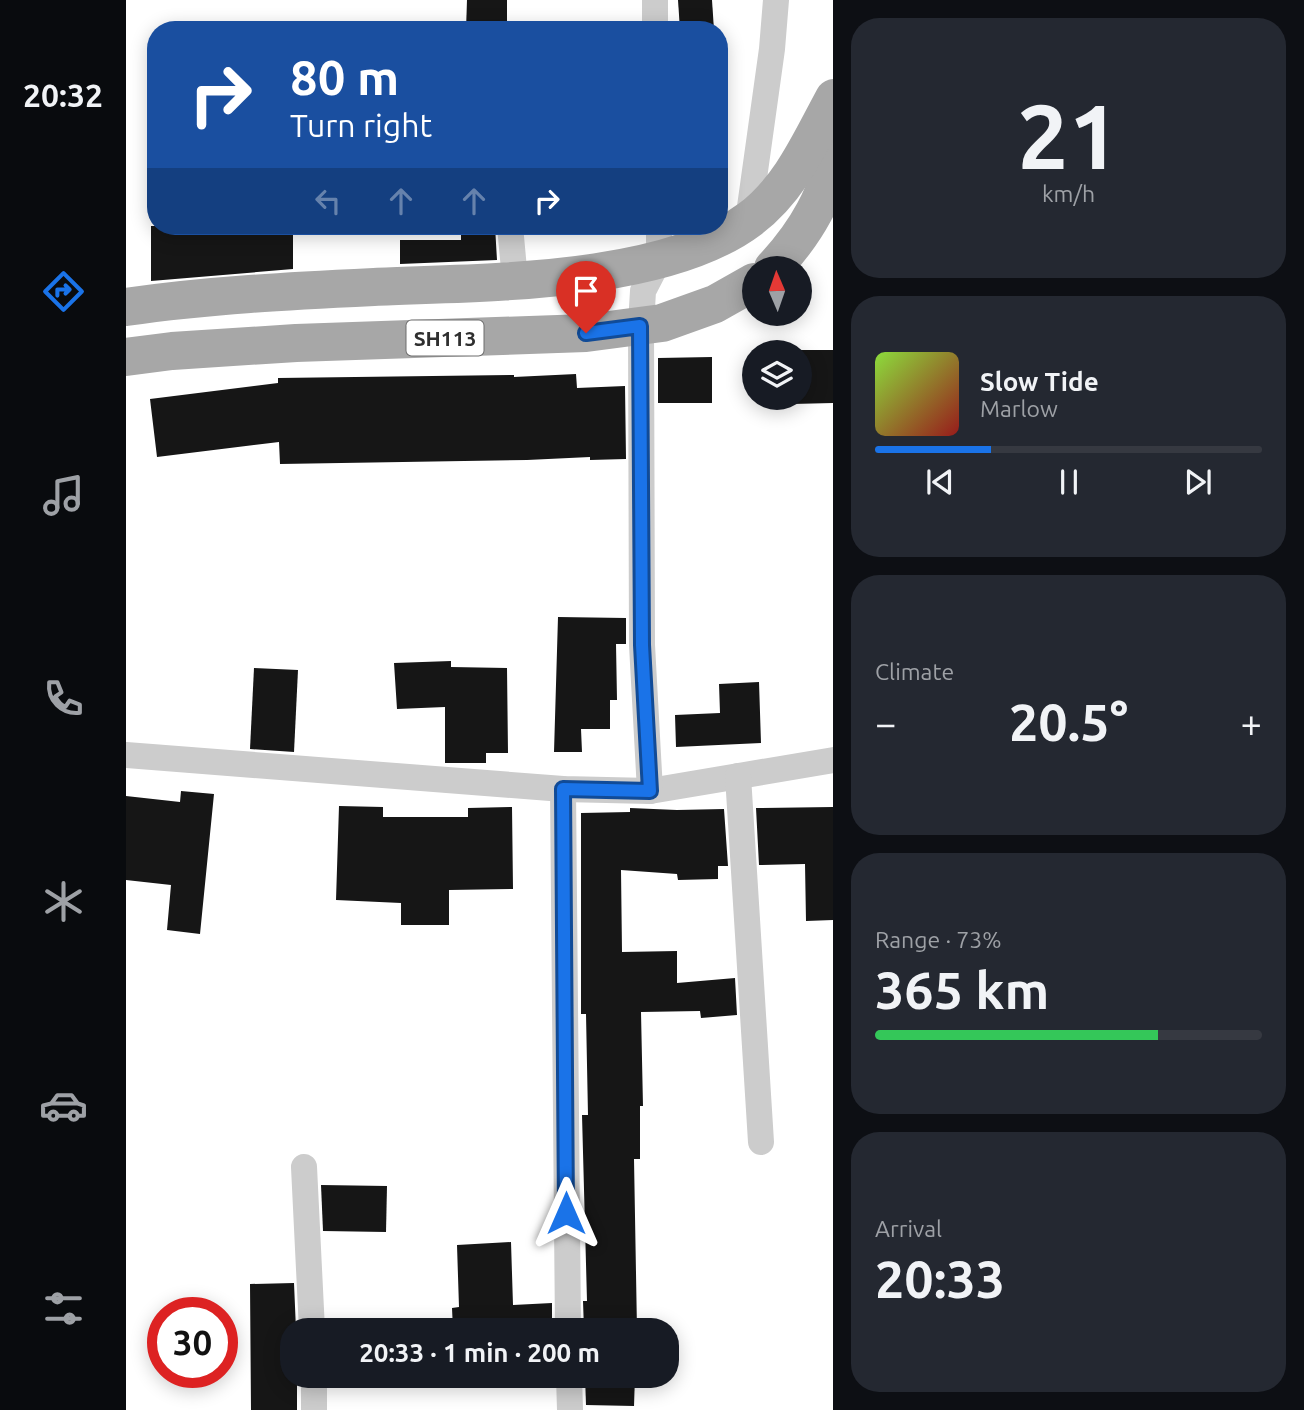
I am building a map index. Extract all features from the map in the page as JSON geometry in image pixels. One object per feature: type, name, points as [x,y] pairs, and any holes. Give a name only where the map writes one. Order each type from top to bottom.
[{"type":"main road","points":[[728,231],[748,221],[775,198],[798,166],[833,98]]},
{"type":"main road","points":[[783,256],[802,232],[821,223],[833,146]]},
{"type":"main road","points":[[126,307],[263,292],[515,280],[606,270],[659,243],[702,245],[721,235]]},
{"type":"main road","name":"SH113","points":[[126,357],[172,351],[296,343],[586,333],[662,323],[715,304],[742,289]]},
{"type":"street","points":[[655,0],[656,21]]},
{"type":"street","points":[[748,221],[772,49],[776,0]]},
{"type":"street","points":[[511,235],[515,280]]},
{"type":"street","points":[[650,791],[642,645],[640,326],[643,291],[659,243]]},
{"type":"street","points":[[126,755],[563,789],[650,791],[833,760]]},
{"type":"street","points":[[738,776],[761,1142]]},
{"type":"street","points":[[563,789],[568,1318]]},
{"type":"street","points":[[304,1167],[311,1318]]},
{"type":"street","points":[[314,1388],[314,1410]]},
{"type":"street","points":[[569,1388],[570,1410]]},
{"type":"building","points":[[467,0],[507,0],[507,21],[466,21]]},
{"type":"building","points":[[678,0],[712,0],[713,21],[679,21]]},
{"type":"building","points":[[151,235],[293,235],[293,269],[151,281]]},
{"type":"building","points":[[461,235],[496,235],[497,260],[400,264],[400,240],[461,240]]},
{"type":"building","points":[[812,350],[833,350],[833,403],[812,404]]},
{"type":"building","points":[[712,357],[712,403],[658,403],[658,358]]},
{"type":"building","points":[[576,374],[577,388],[625,386],[626,459],[590,460],[590,457],[280,464],[279,442],[157,457],[150,399],[278,383],[278,378],[514,377]]},
{"type":"building","points":[[558,617],[626,618],[626,644],[616,644],[617,700],[610,700],[610,729],[581,729],[582,752],[554,752]]},
{"type":"building","points":[[451,661],[451,667],[507,668],[508,753],[486,753],[486,763],[445,763],[445,707],[397,709],[394,663]]},
{"type":"building","points":[[254,668],[298,670],[294,752],[250,749]]},
{"type":"building","points":[[759,682],[761,743],[676,747],[675,715],[720,713],[719,684]]},
{"type":"building","points":[[181,791],[214,794],[200,934],[167,930],[171,885],[126,880],[126,796],[180,802]]},
{"type":"building","points":[[339,806],[383,807],[383,817],[468,817],[468,808],[512,807],[513,889],[449,890],[449,925],[401,925],[401,903],[336,900]]},
{"type":"building","points":[[833,807],[833,920],[806,921],[805,864],[759,865],[756,808]]},
{"type":"building","points":[[630,808],[724,809],[728,866],[718,866],[718,879],[678,880],[677,874],[621,870],[622,952],[677,951],[677,983],[735,978],[737,1015],[701,1018],[700,1011],[641,1012],[643,1106],[640,1106],[640,1159],[634,1159],[637,1318],[584,1318],[583,1301],[587,1301],[582,1115],[588,1115],[586,1014],[581,1014],[581,813],[630,812]]},
{"type":"building","points":[[321,1185],[387,1186],[386,1232],[323,1231]]},
{"type":"building","points":[[511,1242],[513,1305],[552,1303],[552,1318],[452,1318],[452,1308],[459,1307],[457,1245]]},
{"type":"building","points":[[294,1283],[295,1318],[280,1318],[280,1388],[297,1388],[297,1410],[251,1410],[250,1284]]},
{"type":"building","points":[[585,1388],[635,1388],[634,1406],[586,1405]]},
{"type":"route","points":[[566,1213],[563,789],[650,791],[642,645],[640,326],[586,333]]}]
